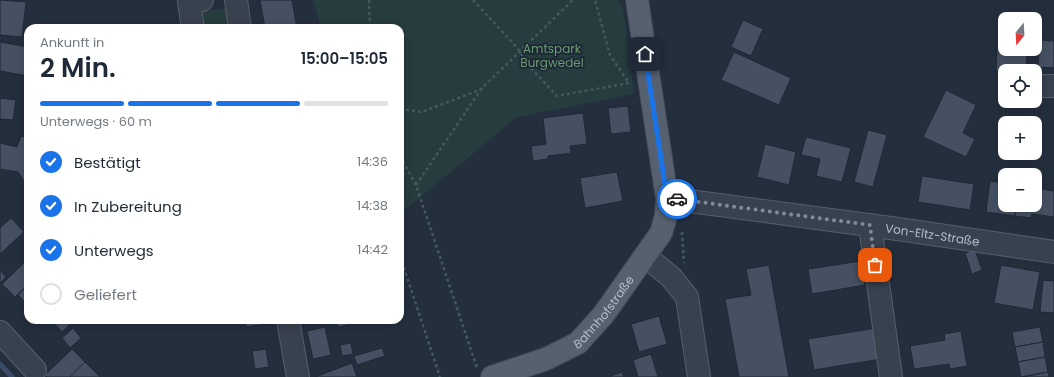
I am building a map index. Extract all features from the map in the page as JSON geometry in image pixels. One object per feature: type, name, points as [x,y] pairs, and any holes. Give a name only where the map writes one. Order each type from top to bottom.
[{"type":"main road","name":"Bahnhofstraße","points":[[485,373],[546,360],[578,343],[604,314],[661,233],[666,216],[667,198],[637,0]]},
{"type":"street","points":[[193,24],[189,2],[202,0]]},
{"type":"street","points":[[236,0],[239,24]]},
{"type":"street","name":"Von-Eltz-Straße","points":[[667,198],[870,225],[1054,252]]},
{"type":"street","points":[[870,225],[891,377]]},
{"type":"street","points":[[645,256],[671,277],[686,297],[699,377]]},
{"type":"street","points":[[289,324],[298,377]]},
{"type":"street","points":[[0,332],[35,370]]},
{"type":"path","points":[[369,0],[370,24]]},
{"type":"path","points":[[473,0],[520,51],[526,63],[557,96],[629,83],[610,55],[595,0]]},
{"type":"path","points":[[416,185],[482,88],[573,0]]},
{"type":"path","points":[[404,110],[422,112],[482,88]]},
{"type":"path","points":[[404,163],[416,185],[485,373]]},
{"type":"path","points":[[682,230],[685,268]]},
{"type":"path","points":[[404,268],[440,377]]},
{"type":"green space","name":"Amtspark Burgwedel","points":[[313,0],[618,0],[623,7],[634,94],[517,117],[404,211],[404,24],[320,24]]},
{"type":"green space","points":[[229,8],[231,24],[203,24],[201,11]]},
{"type":"building","points":[[0,0],[26,2],[22,37],[0,35]]},
{"type":"building","points":[[260,0],[292,0],[296,24],[264,24]]},
{"type":"building","points":[[743,20],[763,29],[751,56],[731,47]]},
{"type":"building","points":[[998,31],[998,56],[1027,56],[1026,64],[998,64],[998,71],[996,71]]},
{"type":"building","points":[[1042,40],[1054,41],[1054,68],[1042,67],[1042,64],[1038,64],[1039,56],[1042,56]]},
{"type":"building","points":[[0,42],[24,46],[24,75],[0,71]]},
{"type":"building","points":[[734,52],[791,78],[779,105],[721,80]]},
{"type":"building","points":[[946,90],[976,105],[963,133],[975,139],[966,157],[923,137]]},
{"type":"building","points":[[0,98],[16,100],[13,120],[0,119]]},
{"type":"building","points":[[628,106],[631,132],[611,134],[608,108]]},
{"type":"building","points":[[583,113],[587,144],[570,146],[571,153],[548,156],[548,159],[533,161],[531,146],[546,144],[543,118]]},
{"type":"building","points":[[868,130],[887,135],[873,187],[854,182]]},
{"type":"building","points":[[21,136],[24,137],[24,181],[18,172],[0,169],[0,143],[17,147]]},
{"type":"building","points":[[806,137],[851,148],[842,182],[816,176],[820,159],[801,155]]},
{"type":"building","points":[[765,144],[796,152],[789,185],[757,177]]},
{"type":"building","points":[[617,172],[623,201],[585,208],[580,178]]},
{"type":"building","points":[[922,176],[974,184],[970,210],[918,202]]},
{"type":"building","points":[[990,181],[998,182],[998,212],[1015,212],[1015,216],[986,212]]},
{"type":"building","points":[[1042,189],[1054,191],[1054,217],[1032,214],[1031,218],[1015,216],[1015,212],[1042,212]]},
{"type":"building","points":[[11,218],[24,232],[0,254],[0,228]]},
{"type":"building","points":[[975,250],[982,270],[972,274],[965,253]]},
{"type":"building","points":[[861,261],[865,285],[812,294],[808,269]]},
{"type":"building","points":[[24,263],[24,289],[15,297],[2,284]]},
{"type":"building","points":[[769,265],[789,377],[739,377],[725,299],[751,295],[746,269]]},
{"type":"building","points":[[1001,265],[1040,272],[1033,310],[994,303]]},
{"type":"building","points":[[0,270],[6,277],[0,283]]},
{"type":"building","points":[[1043,280],[1054,281],[1054,313],[1040,312]]},
{"type":"building","points":[[24,289],[24,301],[18,295]]},
{"type":"building","points":[[659,316],[667,344],[639,352],[631,324]]},
{"type":"building","points":[[55,324],[70,324],[62,332]]},
{"type":"building","points":[[246,324],[266,324],[246,327]]},
{"type":"building","points":[[337,324],[348,324],[348,325],[338,327]]},
{"type":"building","points":[[325,327],[331,355],[313,359],[307,331]]},
{"type":"building","points":[[1040,327],[1043,342],[1015,347],[1012,332]]},
{"type":"building","points":[[73,328],[81,338],[70,348],[62,338]]},
{"type":"building","points":[[876,328],[881,359],[814,370],[808,339]]},
{"type":"building","points":[[961,331],[967,366],[950,369],[949,364],[914,369],[910,346],[945,340],[944,334]]},
{"type":"building","points":[[1043,342],[1045,357],[1018,362],[1015,347]]},
{"type":"building","points":[[351,343],[353,354],[342,356],[340,345]]},
{"type":"building","points":[[382,348],[385,356],[357,365],[354,356]]},
{"type":"building","points":[[72,349],[85,362],[70,377],[47,377],[45,375]]},
{"type":"building","points":[[266,349],[269,367],[255,369],[252,351]]},
{"type":"building","points":[[651,354],[658,377],[638,377],[633,360]]},
{"type":"building","points":[[1045,357],[1048,372],[1021,377],[1018,362]]},
{"type":"building","points":[[85,362],[100,377],[70,377]]},
{"type":"building","points":[[352,363],[357,377],[315,377]]},
{"type":"building","points":[[622,372],[624,377],[611,377],[611,376]]},
{"type":"building","points":[[1048,372],[1049,377],[1023,377]]},
{"type":"waterway","points":[[0,364],[12,377]]},
{"type":"way so far","points":[[677,199],[870,225],[875,265]]},
{"type":"route","points":[[645,54],[667,198],[677,199]]}]
